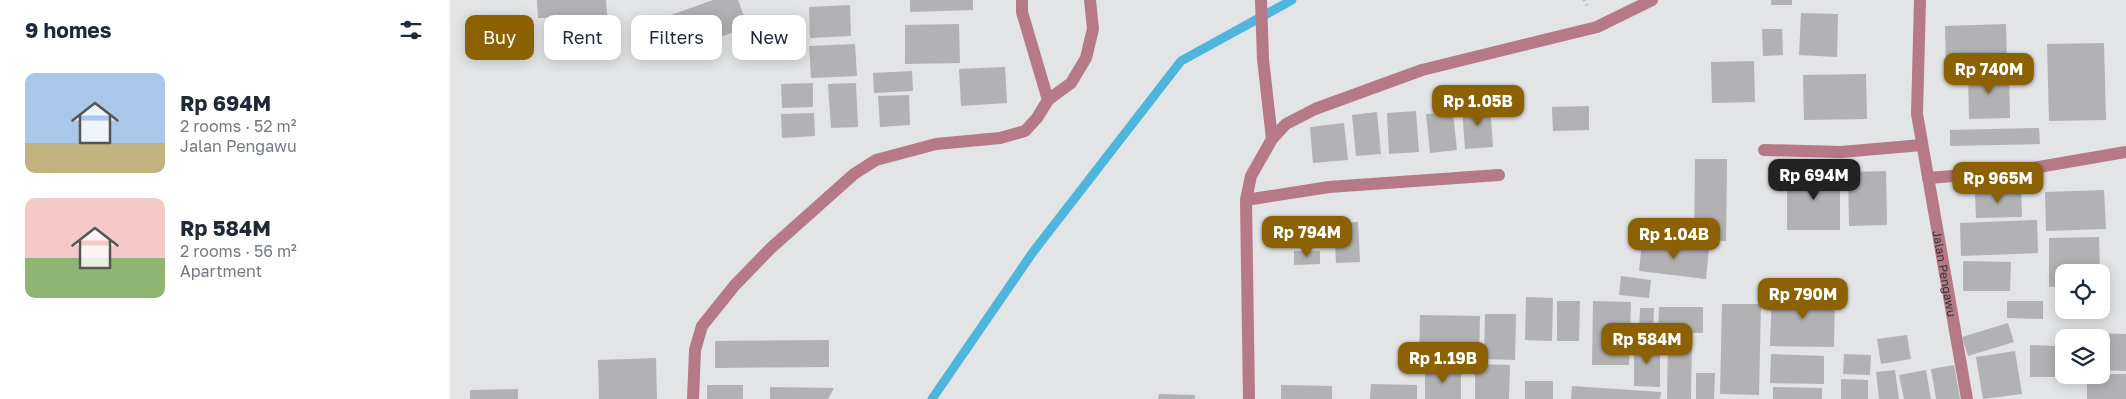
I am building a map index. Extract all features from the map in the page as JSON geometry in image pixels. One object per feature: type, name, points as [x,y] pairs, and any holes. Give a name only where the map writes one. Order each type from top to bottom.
[{"type":"street","points":[[1022,0],[1022,12],[1048,100]]},
{"type":"street","points":[[693,399],[695,350],[702,326],[747,273],[854,174],[876,160],[936,144],[1000,138],[1026,131],[1038,118],[1048,100],[1071,83],[1086,58],[1093,29],[1090,0]]},
{"type":"street","points":[[1261,0],[1263,59],[1272,139]]},
{"type":"street","points":[[1249,399],[1246,200],[1251,176],[1272,139],[1286,124],[1324,105],[1422,70],[1597,26],[1652,0]]},
{"type":"street","name":"Jalan Pengawu","points":[[1920,0],[1916,114],[1967,399]]},
{"type":"street","points":[[1764,150],[1841,152],[1922,145]]},
{"type":"street","points":[[1928,178],[2015,171],[2126,152]]},
{"type":"street","points":[[1246,200],[1329,187],[1499,175]]},
{"type":"building","points":[[537,0],[606,0],[607,15],[544,15],[544,18],[538,18]]},
{"type":"building","points":[[713,0],[738,0],[744,15],[732,15],[732,33],[722,36],[722,15],[671,15]]},
{"type":"building","points":[[910,0],[973,0],[973,10],[910,12]]},
{"type":"building","points":[[1771,0],[1792,0],[1792,5],[1771,5]]},
{"type":"building","points":[[850,5],[851,36],[810,38],[809,7]]},
{"type":"building","points":[[1801,13],[1838,14],[1837,57],[1799,55]]},
{"type":"building","points":[[959,24],[960,63],[905,64],[905,25]]},
{"type":"building","points":[[2006,24],[2007,63],[1946,65],[1945,26]]},
{"type":"building","points":[[1762,29],[1782,29],[1783,55],[1763,56]]},
{"type":"building","points":[[2104,43],[2106,120],[2049,121],[2047,44]]},
{"type":"building","points":[[855,44],[857,76],[811,78],[809,46]]},
{"type":"building","points":[[1754,61],[1755,102],[1712,103],[1711,62]]},
{"type":"building","points":[[1005,67],[1007,103],[961,106],[959,69]]},
{"type":"building","points":[[912,71],[913,91],[874,93],[873,73]]},
{"type":"building","points":[[1968,71],[2009,71],[2010,118],[1969,119]]},
{"type":"building","points":[[1866,74],[1867,119],[1804,120],[1803,75]]},
{"type":"building","points":[[813,83],[813,107],[782,108],[781,84]]},
{"type":"building","points":[[856,83],[858,127],[831,128],[828,84]]},
{"type":"building","points":[[909,95],[910,125],[880,127],[878,96]]},
{"type":"building","points":[[1490,105],[1493,147],[1465,149],[1462,107]]},
{"type":"building","points":[[1589,106],[1589,130],[1553,131],[1552,107]]},
{"type":"building","points":[[1416,111],[1419,152],[1389,154],[1387,113]]},
{"type":"building","points":[[1377,112],[1381,154],[1356,156],[1352,115]]},
{"type":"building","points":[[1453,112],[1457,150],[1430,153],[1426,114]]},
{"type":"building","points":[[814,113],[815,136],[782,138],[781,114]]},
{"type":"building","points":[[1344,123],[1348,160],[1313,163],[1310,127]]},
{"type":"building","points":[[2039,128],[2040,144],[1950,146],[1950,130]]},
{"type":"building","points":[[1695,159],[1727,159],[1726,241],[1694,240]]},
{"type":"building","points":[[1886,171],[1887,225],[1849,226],[1848,172]]},
{"type":"building","points":[[1787,172],[1840,172],[1840,230],[1787,230]]},
{"type":"building","points":[[2104,190],[2106,229],[2046,231],[2045,192]]},
{"type":"building","points":[[2021,191],[2022,217],[1976,218],[1975,192]]},
{"type":"building","points":[[1314,216],[1316,244],[1290,246],[1288,219]]},
{"type":"building","points":[[1284,219],[1285,246],[1268,247],[1267,220]]},
{"type":"building","points":[[2037,220],[2038,253],[1961,256],[1960,223]]},
{"type":"building","points":[[1358,222],[1360,262],[1336,263],[1334,223]]},
{"type":"building","points":[[2099,237],[2100,264],[2055,264],[2055,287],[2049,287],[2049,238]]},
{"type":"building","points":[[1642,242],[1709,249],[1706,279],[1639,271]]},
{"type":"building","points":[[1294,251],[1320,251],[1320,264],[1294,265]]},
{"type":"building","points":[[1963,261],[2011,262],[2010,291],[1963,291]]},
{"type":"building","points":[[1621,276],[1651,280],[1649,298],[1619,295]]},
{"type":"building","points":[[1772,293],[1835,295],[1834,347],[1770,346]]},
{"type":"building","points":[[1526,297],[1553,298],[1552,341],[1525,340]]},
{"type":"building","points":[[1557,301],[1580,301],[1579,341],[1557,341]]},
{"type":"building","points":[[1593,301],[1631,302],[1629,365],[1592,365]]},
{"type":"building","points":[[2007,301],[2043,301],[2043,319],[2007,318]]},
{"type":"building","points":[[1722,304],[1761,304],[1759,395],[1720,394]]},
{"type":"building","points":[[1659,307],[1703,307],[1703,333],[1658,332]]},
{"type":"building","points":[[1640,308],[1654,308],[1653,333],[1639,333]]},
{"type":"building","points":[[1485,314],[1516,314],[1515,360],[1484,359]]},
{"type":"building","points":[[1420,315],[1480,316],[1479,358],[1419,357]]},
{"type":"building","points":[[2008,323],[2014,342],[1968,356],[1962,337]]},
{"type":"building","points":[[2110,334],[2126,334],[2126,371],[2110,370]]},
{"type":"building","points":[[1907,335],[1911,359],[1881,364],[1877,339]]},
{"type":"building","points":[[1668,337],[1692,338],[1691,399],[1667,399]]},
{"type":"building","points":[[829,340],[829,367],[715,368],[715,341]]},
{"type":"building","points":[[1634,343],[1660,343],[1660,387],[1634,386]]},
{"type":"building","points":[[2030,345],[2055,346],[2055,377],[2030,377]]},
{"type":"building","points":[[2015,351],[2022,394],[1983,399],[1976,357]]},
{"type":"building","points":[[1771,354],[1824,356],[1824,384],[1770,383]]},
{"type":"building","points":[[1844,354],[1871,355],[1870,375],[1843,374]]},
{"type":"building","points":[[656,358],[657,399],[599,399],[598,360]]},
{"type":"building","points":[[1475,364],[1510,365],[1509,399],[1475,399]]},
{"type":"building","points":[[1954,365],[1960,399],[1936,399],[1931,369]]},
{"type":"building","points":[[1425,369],[1461,370],[1461,399],[1425,399]]},
{"type":"building","points":[[1895,370],[1899,399],[1879,399],[1876,372]]},
{"type":"building","points":[[1926,370],[1931,399],[1904,399],[1899,375]]},
{"type":"building","points":[[1696,373],[1715,373],[1714,399],[1696,399]]},
{"type":"building","points":[[2110,374],[2126,374],[2126,399],[2087,399],[2087,384],[2110,384]]},
{"type":"building","points":[[1841,379],[1868,380],[1868,399],[1841,399]]},
{"type":"building","points":[[1525,381],[1553,381],[1553,399],[1525,399]]},
{"type":"building","points":[[1371,384],[1417,385],[1417,399],[1370,399]]},
{"type":"building","points":[[707,385],[743,385],[743,399],[707,399]]},
{"type":"building","points":[[1281,385],[1332,386],[1332,399],[1281,399]]},
{"type":"building","points":[[1572,386],[1661,392],[1660,399],[1571,399]]},
{"type":"building","points":[[770,387],[834,388],[828,399],[770,399]]},
{"type":"building","points":[[1773,387],[1822,388],[1822,399],[1773,399]]},
{"type":"building","points":[[518,389],[518,399],[470,399],[470,390]]},
{"type":"building","points":[[1159,394],[1195,395],[1195,399],[1158,399]]},
{"type":"waterway","points":[[932,399],[1033,252],[1181,61],[1292,0]]}]
